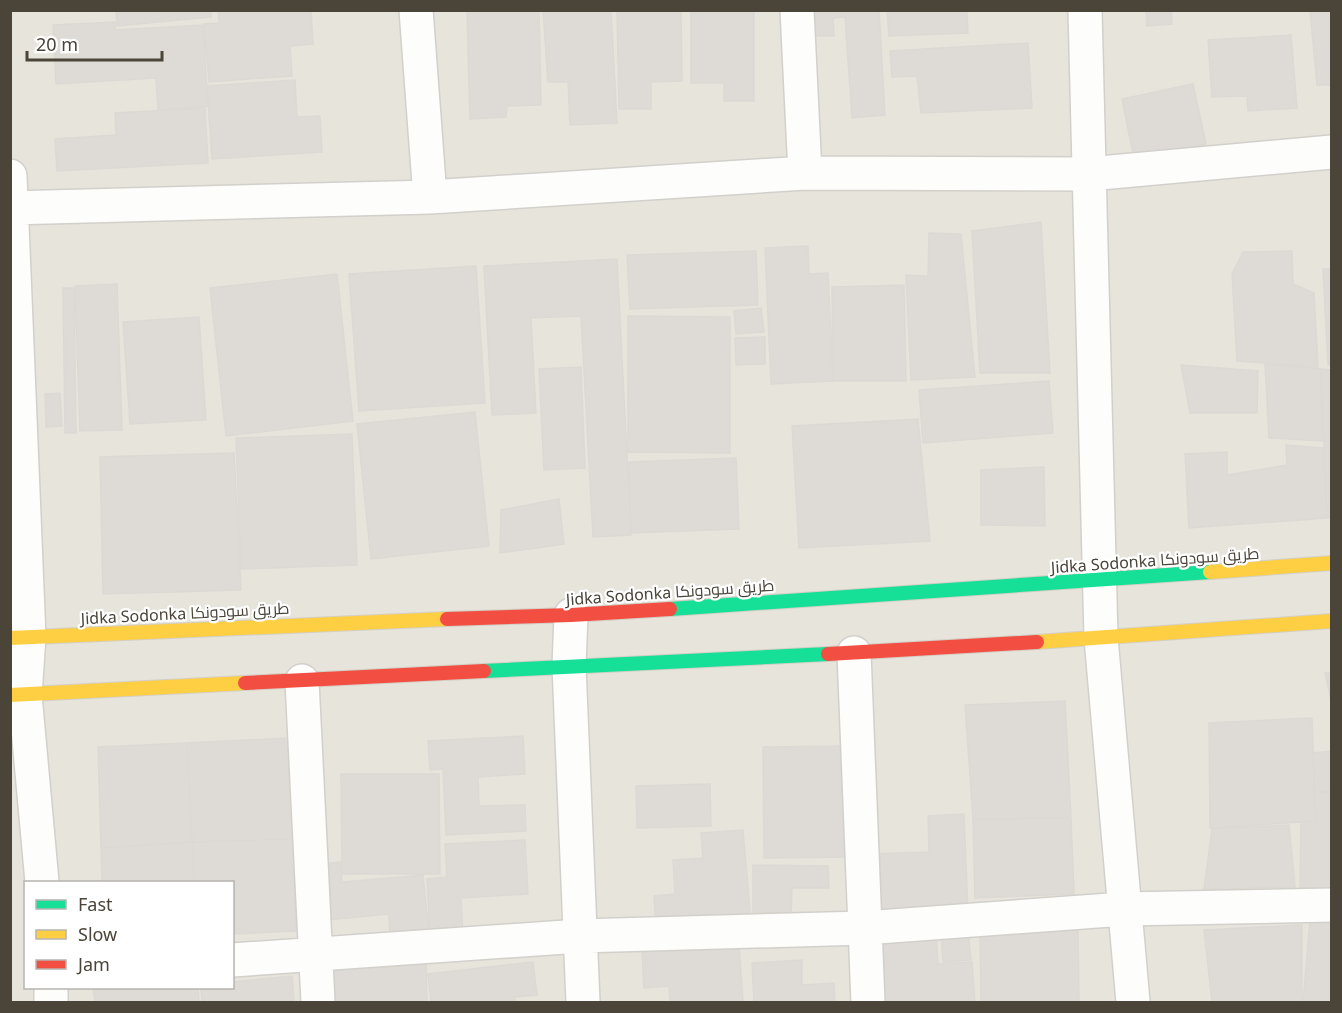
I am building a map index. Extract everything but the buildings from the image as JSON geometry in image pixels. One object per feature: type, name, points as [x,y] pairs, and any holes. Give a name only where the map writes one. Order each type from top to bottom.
[{"type":"main road","name":"Jidka Sodonka طريق سودونكا","points":[[20,637],[300,624],[571,615],[1100,581],[1332,563]]},
{"type":"main road","points":[[18,695],[854,653],[1332,621]]},
{"type":"street","points":[[416,10],[430,197]]},
{"type":"street","points":[[797,10],[805,173]]},
{"type":"street","points":[[1084,10],[1101,638],[1133,1002]]},
{"type":"street","points":[[42,881],[18,695],[20,637],[11,198],[430,197],[805,173],[1089,174],[1332,152]]},
{"type":"street","points":[[571,615],[569,666],[583,1002]]},
{"type":"street","points":[[854,653],[868,1002]]},
{"type":"street","points":[[302,681],[318,1002]]},
{"type":"street","points":[[234,960],[580,936],[864,928],[1124,909],[1332,906]]},
{"type":"shaded area","points":[[10,11],[1331,11],[1331,1002],[11,1002]]},
{"type":"traffic: fast","points":[[670,609],[1210,572]]},
{"type":"traffic: fast","points":[[484,671],[828,654]]},
{"type":"traffic: slow","points":[[1210,572],[1332,563]]},
{"type":"traffic: slow","points":[[10,638],[447,619]]},
{"type":"traffic: slow","points":[[1037,642],[1332,621]]},
{"type":"traffic: slow","points":[[10,695],[245,683]]},
{"type":"traffic: jam","points":[[447,619],[670,609]]},
{"type":"traffic: jam","points":[[828,654],[1037,642]]},
{"type":"traffic: jam","points":[[245,683],[484,671]]}]
